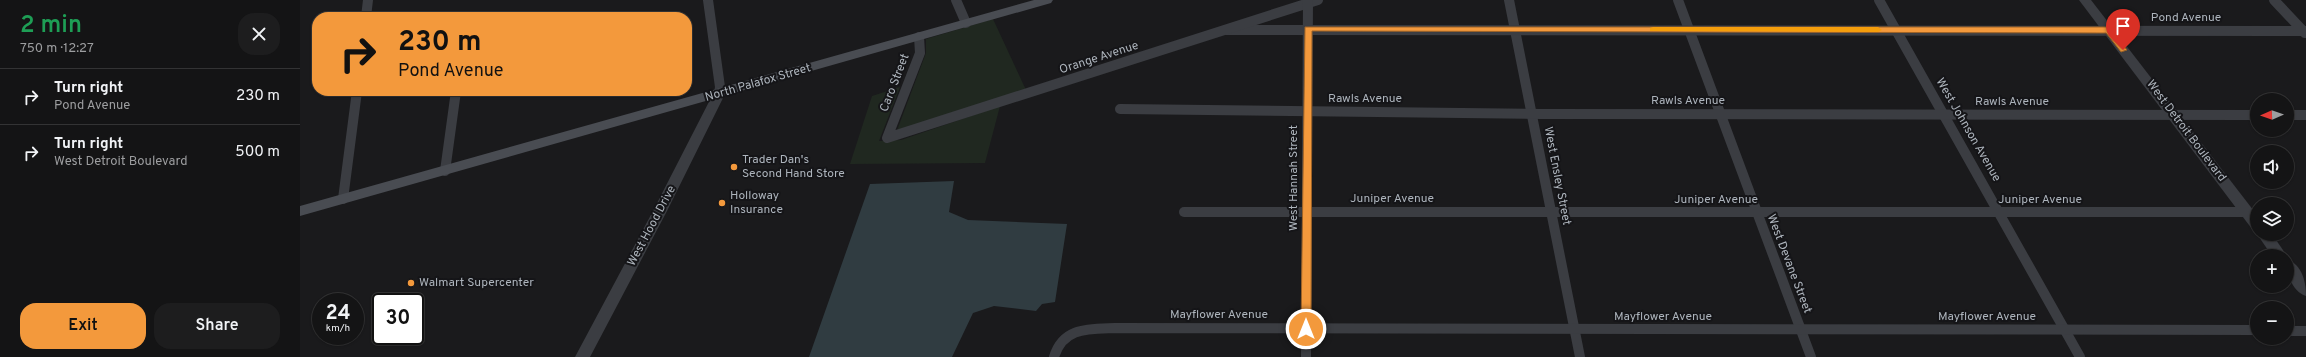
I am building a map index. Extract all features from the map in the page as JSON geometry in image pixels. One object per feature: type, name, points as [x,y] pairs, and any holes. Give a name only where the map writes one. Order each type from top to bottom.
[{"type":"main road","name":"North Palafox Street","points":[[300,211],[719,94],[1047,0]]},
{"type":"street","points":[[367,12],[368,0]]},
{"type":"street","points":[[708,0],[720,87],[719,94]]},
{"type":"street","points":[[956,0],[966,23]]},
{"type":"street","name":"West Ensley Street","points":[[1509,0],[1580,357]]},
{"type":"street","name":"West Devane Street","points":[[1678,0],[1756,213],[1811,357]]},
{"type":"street","name":"West Johnson Avenue","points":[[1880,0],[2080,357]]},
{"type":"street","name":"West Detroit Boulevard","points":[[2085,0],[2250,215]]},
{"type":"street","points":[[2274,0],[2305,32]]},
{"type":"street","name":"West Hannah Street","points":[[1306,357],[1308,29],[1311,1]]},
{"type":"street","name":"Orange Avenue","points":[[887,138],[898,136],[1311,1]]},
{"type":"street","name":"Pond Avenue","points":[[1226,30],[1689,29],[2305,32]]},
{"type":"street","name":"Caro Street","points":[[887,138],[920,53],[919,37]]},
{"type":"street","name":"West Hood Drive","points":[[582,357],[660,211],[719,94]]},
{"type":"street","points":[[343,198],[356,96]]},
{"type":"street","points":[[445,171],[455,96]]},
{"type":"street","name":"Rawls Avenue","points":[[1120,109],[1531,114],[2250,114]]},
{"type":"street","points":[[2294,115],[2306,115]]},
{"type":"street","name":"Juniper Avenue","points":[[1184,212],[2248,212]]},
{"type":"street","points":[[2294,274],[2306,290]]},
{"type":"street","name":"Mayflower Avenue","points":[[1054,357],[1057,347],[1070,334],[1081,330],[1115,328],[2250,330]]},
{"type":"street","points":[[2294,330],[2306,331]]},
{"type":"shaded area","points":[[993,19],[1026,90],[896,133],[926,53],[926,39]]},
{"type":"shaded area","points":[[900,87],[879,141],[901,140],[1000,106],[985,163],[850,164],[872,96]]},
{"type":"shaded area","points":[[954,181],[949,212],[968,220],[1067,224],[1055,302],[1042,304],[1036,311],[994,306],[973,313],[952,357],[809,357],[870,184]]},
{"type":"slow traffic","points":[[1653,29],[1878,30]]},
{"type":"place","name":"Trader Dan's Second Hand Store","points":[[734,167]]},
{"type":"place","name":"Holloway Insurance","points":[[722,203]]},
{"type":"place","name":"Walmart Supercenter","points":[[411,283]]},
{"type":"route","points":[[1306,329],[1308,29],[2108,30],[2123,50]]}]
